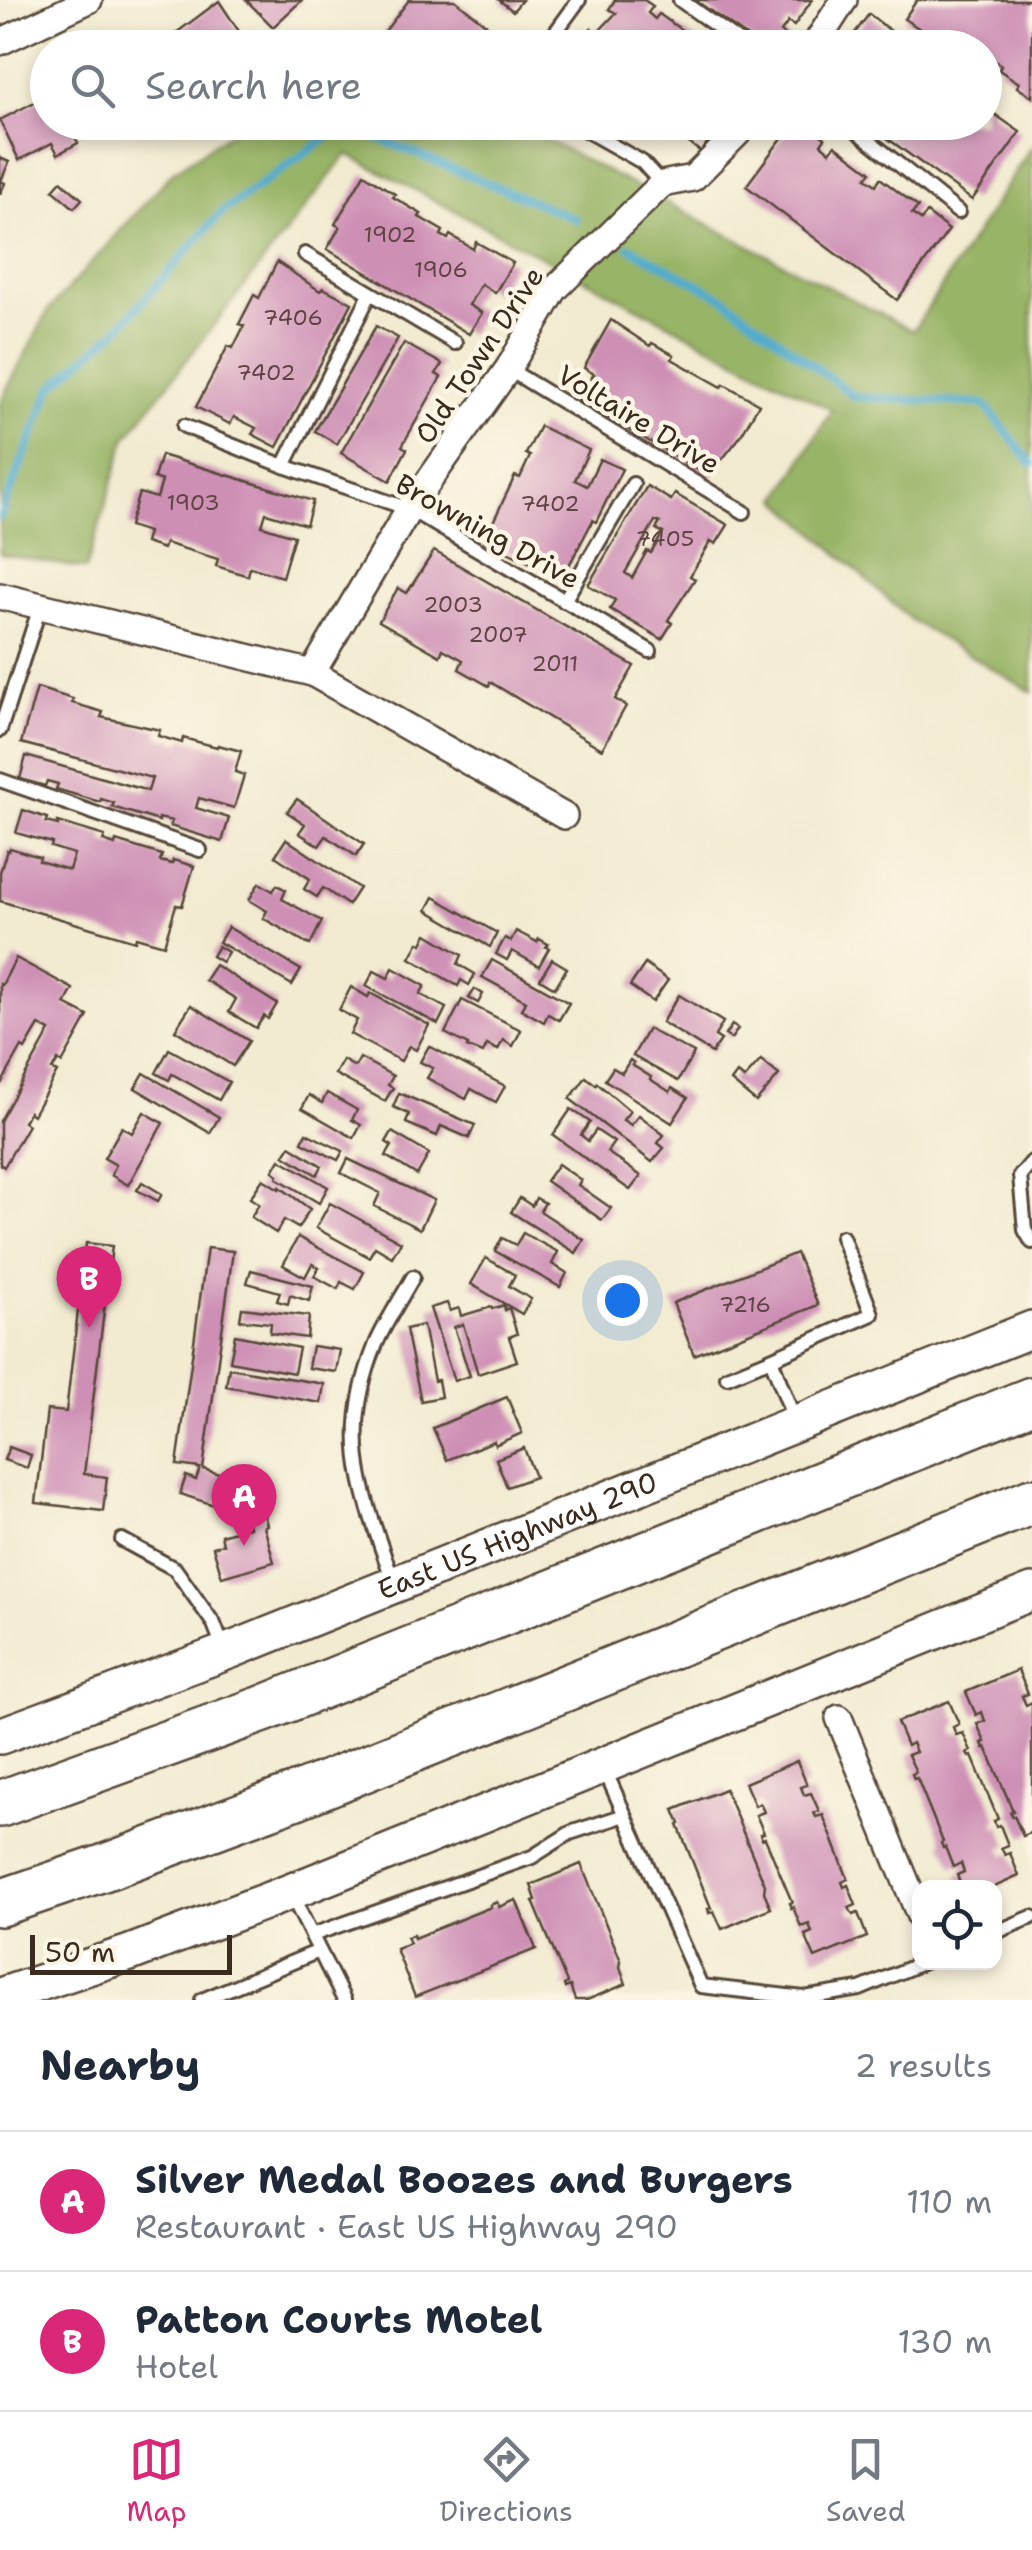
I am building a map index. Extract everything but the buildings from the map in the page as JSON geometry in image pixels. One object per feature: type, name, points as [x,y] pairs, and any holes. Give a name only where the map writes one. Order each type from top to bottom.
[{"type":"highway","points":[[0,1804],[263,1709],[1032,1400]]},
{"type":"highway","points":[[0,1903],[296,1796],[1032,1501]]},
{"type":"main road","name":"East US Highway 290","points":[[0,1736],[225,1652],[1032,1329]]},
{"type":"main road","points":[[18,1995],[290,1892],[609,1780],[1032,1592]]},
{"type":"street","points":[[0,42],[89,0]]},
{"type":"street","points":[[825,30],[844,0]]},
{"type":"street","name":"Old Town Drive","points":[[312,674],[409,509],[508,368],[555,289],[662,184],[693,178],[731,140]]},
{"type":"street","points":[[0,596],[312,674],[564,816]]},
{"type":"street","points":[[839,1718],[912,1896]]},
{"type":"lane","points":[[557,30],[579,0]]},
{"type":"lane","points":[[680,0],[722,30]]},
{"type":"lane","points":[[604,140],[642,162],[662,184]]},
{"type":"lane","points":[[868,140],[958,212]]},
{"type":"lane","points":[[304,254],[455,343]]},
{"type":"lane","points":[[284,466],[370,294]]},
{"type":"lane","name":"Voltaire Drive","points":[[508,368],[744,512]]},
{"type":"lane","name":"Browning Drive","points":[[184,426],[409,509],[650,652]]},
{"type":"lane","points":[[564,601],[633,484]]},
{"type":"lane","points":[[0,730],[40,607]]},
{"type":"lane","points":[[0,780],[200,850]]},
{"type":"lane","points":[[1032,1162],[1020,1176],[1025,1230],[1032,1242]]},
{"type":"lane","points":[[727,1377],[872,1314],[842,1237]]},
{"type":"lane","points":[[394,1584],[368,1510],[356,1455],[355,1423],[362,1385],[377,1341],[413,1276]]},
{"type":"lane","points":[[771,1358],[796,1424]]},
{"type":"lane","points":[[122,1540],[174,1569],[214,1624],[225,1652]]},
{"type":"lane","points":[[609,1780],[701,1986],[804,1998],[860,1990],[912,1967]]},
{"type":"lane","points":[[312,1935],[532,1857],[570,1833],[625,1814]]},
{"type":"lane","points":[[290,1892],[344,2000]]},
{"type":"lane","points":[[1002,1929],[1032,1917]]},
{"type":"lane","points":[[202,2000],[319,1951]]},
{"type":"green space","points":[[219,140],[547,140],[913,331],[1032,146],[1032,692],[912,621],[778,499],[832,410],[347,154],[126,438],[86,569],[0,554],[0,402],[49,310],[173,172]]},
{"type":"waterway","points":[[0,517],[52,387],[117,330],[222,212],[324,140]]},
{"type":"waterway","points":[[382,140],[576,219]]},
{"type":"waterway","points":[[629,247],[724,298],[855,397],[984,404],[1032,464]]},
{"type":"place","name":"Patton Courts Motel","points":[[89,1328]]},
{"type":"place","name":"Silver Medal Boozes and Burgers","points":[[244,1546]]}]
